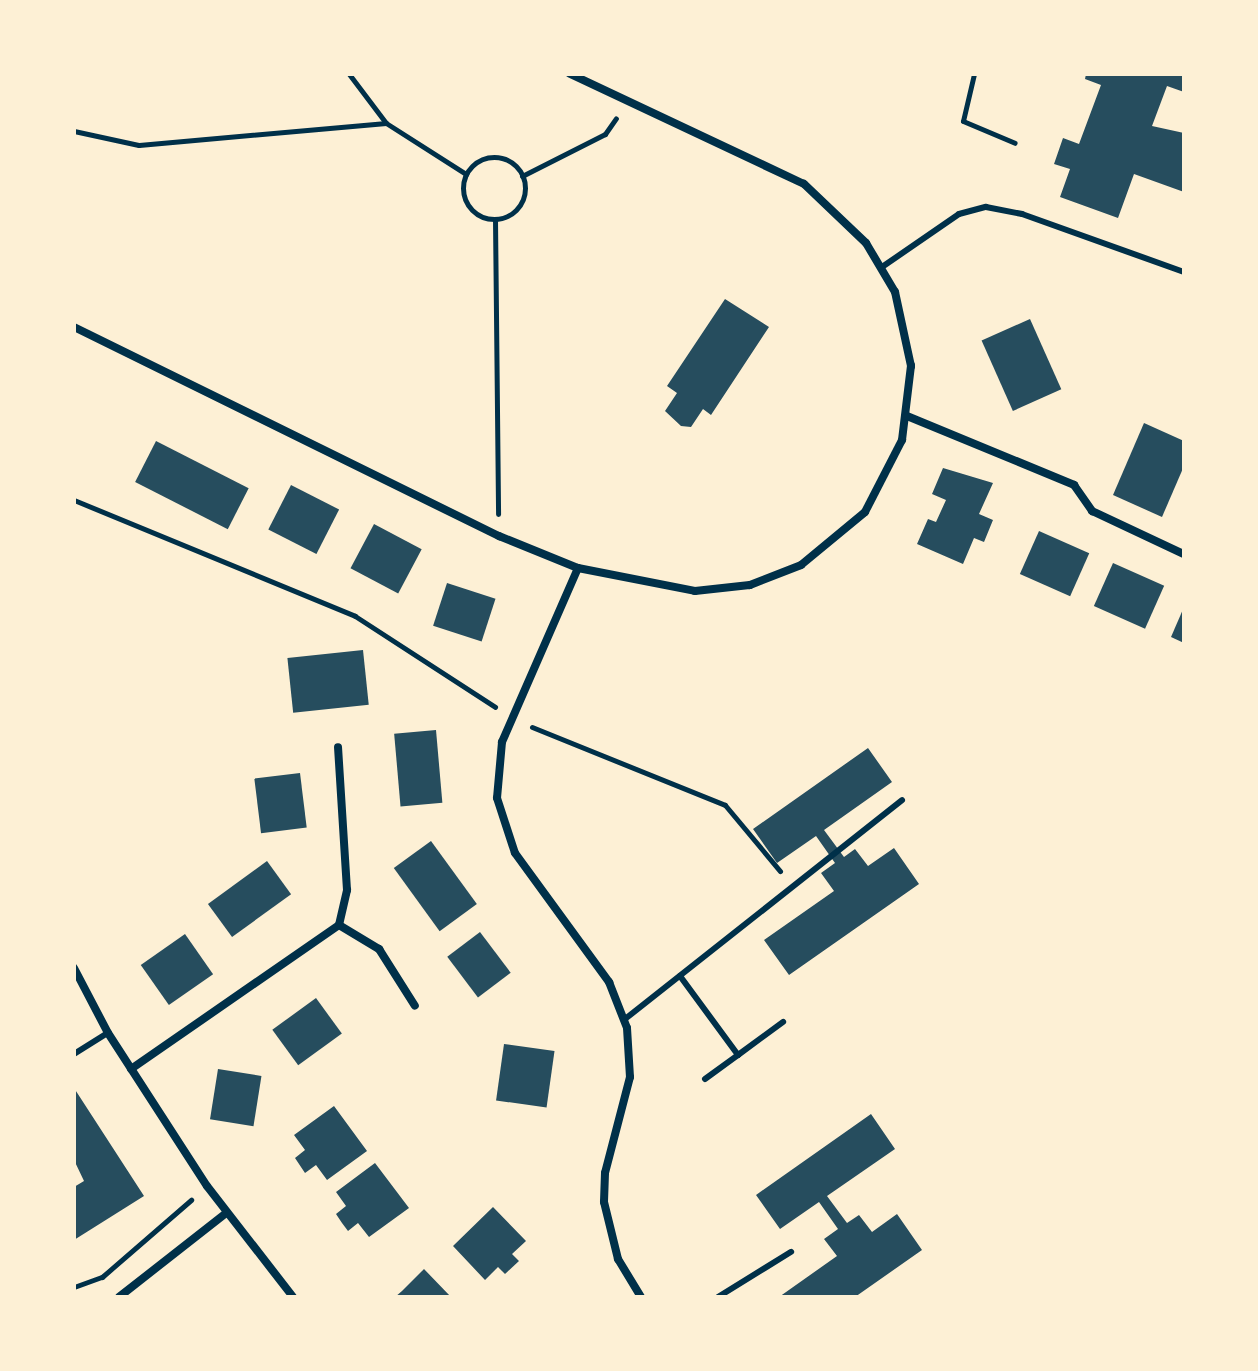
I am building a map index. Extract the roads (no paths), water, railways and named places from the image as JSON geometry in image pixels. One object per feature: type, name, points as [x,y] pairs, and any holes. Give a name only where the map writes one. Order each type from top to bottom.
[{"type":"street","points":[[74,327],[499,536],[578,568],[695,591],[776,576],[825,550],[865,512],[894,464],[907,416],[908,341],[895,292],[882,267],[847,221],[804,184],[626,103],[570,74]]},
{"type":"street","points":[[907,416],[1074,485],[1092,511],[1184,554]]},
{"type":"street","points":[[578,568],[511,718],[496,770],[503,827],[515,853],[609,982],[625,1019],[630,1077],[605,1173],[604,1202],[618,1259],[641,1297]]},
{"type":"street","points":[[131,1069],[339,925],[347,890],[338,747]]},
{"type":"street","points":[[339,925],[379,949],[415,1006]]},
{"type":"street","points":[[74,968],[108,1033],[207,1186],[293,1297]]},
{"type":"street","points":[[119,1297],[226,1213]]},
{"type":"lane","points":[[882,267],[931,230],[986,207],[1022,214],[1184,272]]},
{"type":"lane","points":[[625,1019],[902,800]]},
{"type":"lane","points":[[680,976],[738,1055]]},
{"type":"lane","points":[[705,1079],[783,1022]]},
{"type":"lane","points":[[74,1054],[108,1033]]},
{"type":"lane","points":[[718,1297],[791,1252]]}]
